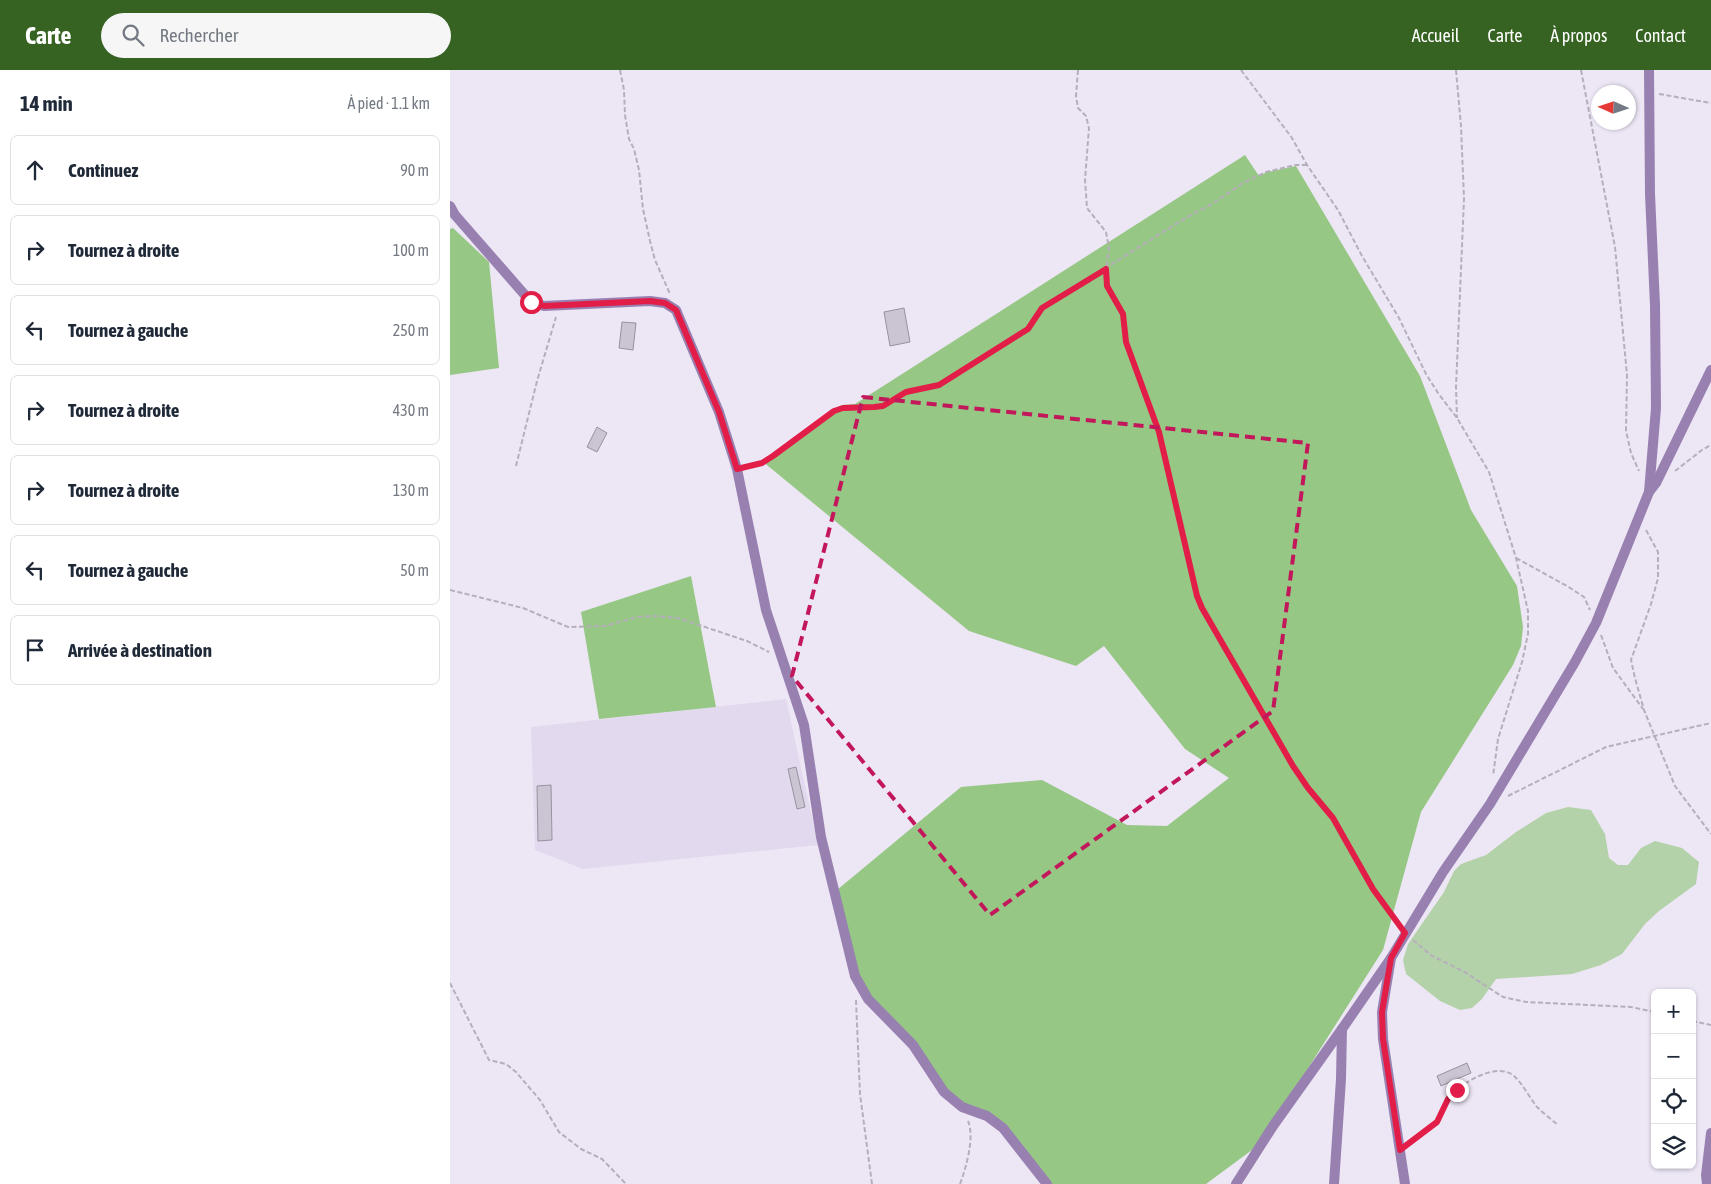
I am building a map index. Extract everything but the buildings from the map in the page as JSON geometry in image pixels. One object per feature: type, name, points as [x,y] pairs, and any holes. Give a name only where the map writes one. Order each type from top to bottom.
[{"type":"street","points":[[1649,70],[1650,203],[1655,305],[1656,408],[1649,492]]},
{"type":"street","points":[[450,206],[456,216],[531,302],[544,306],[650,301],[665,303],[676,310],[719,412],[737,469],[766,610],[804,725],[821,837],[855,976],[868,999],[913,1045],[944,1092],[962,1107],[987,1116],[1003,1128],[1047,1184]]},
{"type":"street","points":[[1236,1184],[1273,1126],[1391,958],[1443,872],[1490,804],[1575,662],[1596,623],[1649,492],[1656,484],[1711,370]]},
{"type":"street","points":[[1391,958],[1382,1012],[1383,1039],[1404,1184]]},
{"type":"street","points":[[1334,1184],[1341,1079],[1342,1029]]},
{"type":"street","points":[[1707,1184],[1706,1175],[1711,1133]]},
{"type":"path","points":[[620,70],[624,90],[625,115],[639,170],[643,209],[650,241],[655,260],[676,310]]},
{"type":"path","points":[[1078,70],[1076,96],[1078,108],[1086,116],[1089,128],[1085,195],[1087,208],[1106,232],[1109,248],[1106,269],[1107,286],[1123,314],[1126,342],[1159,432],[1197,596],[1202,608],[1293,766],[1308,788],[1333,818],[1373,889],[1405,933],[1432,956],[1464,971],[1503,998],[1526,1002],[1632,1007],[1651,1011]]},
{"type":"path","points":[[1241,70],[1292,138],[1307,165],[1338,210],[1362,256],[1399,318],[1426,374],[1438,394],[1457,418],[1489,472],[1516,558],[1528,611],[1528,634],[1522,662],[1498,738],[1493,776]]},
{"type":"path","points":[[1456,70],[1461,126],[1464,199],[1456,387],[1457,418]]},
{"type":"path","points":[[1581,70],[1615,248],[1626,375],[1626,431],[1631,453],[1649,492]]},
{"type":"path","points":[[1648,92],[1711,103]]},
{"type":"path","points":[[737,469],[762,463],[834,411],[849,407],[883,406],[906,392],[939,385],[1028,329],[1042,308],[1187,217],[1212,204],[1243,182],[1266,172],[1307,165]]},
{"type":"path","points":[[516,466],[537,381],[560,305]]},
{"type":"path","points":[[1656,484],[1711,445]]},
{"type":"path","points":[[1638,517],[1658,552],[1658,578],[1631,660],[1644,710],[1675,786],[1711,834]]},
{"type":"path","points":[[450,590],[523,608],[568,627],[605,626],[637,617],[678,618],[747,641],[782,658]]},
{"type":"path","points":[[1507,796],[1606,747],[1711,723]]},
{"type":"path","points":[[450,983],[489,1060],[506,1064],[516,1072],[540,1100],[559,1132],[581,1149],[602,1159],[626,1184]]},
{"type":"path","points":[[856,996],[860,1094],[872,1184]]},
{"type":"path","points":[[1696,1022],[1711,1025]]},
{"type":"path","points":[[1400,1150],[1437,1122],[1448,1099],[1457,1090],[1466,1083],[1497,1070],[1506,1071],[1514,1076],[1539,1108],[1558,1125]]},
{"type":"path","points":[[960,1184],[965,1171],[971,1127],[962,1107]]},
{"type":"highlighted area","points":[[863,397],[1308,443],[1273,711],[990,915],[792,676]]},
{"type":"shaded area","points":[[786,699],[818,845],[583,869],[535,850],[531,727]]},
{"type":"green space","points":[[1245,155],[1259,176],[1267,172],[1296,166],[1420,376],[1471,510],[1517,586],[1523,627],[1521,646],[1513,665],[1421,812],[1383,950],[1260,1144],[1206,1184],[1050,1184],[1004,1125],[963,1104],[944,1089],[869,998],[856,976],[837,890],[961,787],[1042,780],[1127,825],[1167,826],[1229,778],[1185,749],[1104,646],[1076,666],[969,631],[762,461],[834,409],[842,405],[855,404]]},
{"type":"green space","points":[[453,228],[489,262],[499,368],[450,375],[450,229]]},
{"type":"green space","points":[[691,576],[716,707],[599,719],[581,612]]},
{"type":"green space","points":[[1568,807],[1591,810],[1605,834],[1609,858],[1618,865],[1628,865],[1641,848],[1655,841],[1682,848],[1699,862],[1696,884],[1659,911],[1645,924],[1622,954],[1601,965],[1572,974],[1496,979],[1482,999],[1472,1008],[1460,1010],[1440,1001],[1406,974],[1403,960],[1408,944],[1444,892],[1454,871],[1461,864],[1486,855],[1516,832],[1546,813]]},
{"type":"route","points":[[531,302],[544,306],[650,301],[665,303],[676,310],[719,412],[737,469],[762,463],[834,411],[855,406],[883,406],[906,392],[939,385],[1018,336],[1028,329],[1042,308],[1106,269],[1107,286],[1123,314],[1126,342],[1159,432],[1197,596],[1202,608],[1293,766],[1308,788],[1333,818],[1373,889],[1405,933],[1391,958],[1382,1012],[1383,1039],[1400,1150],[1437,1122],[1448,1099],[1457,1090]]}]
